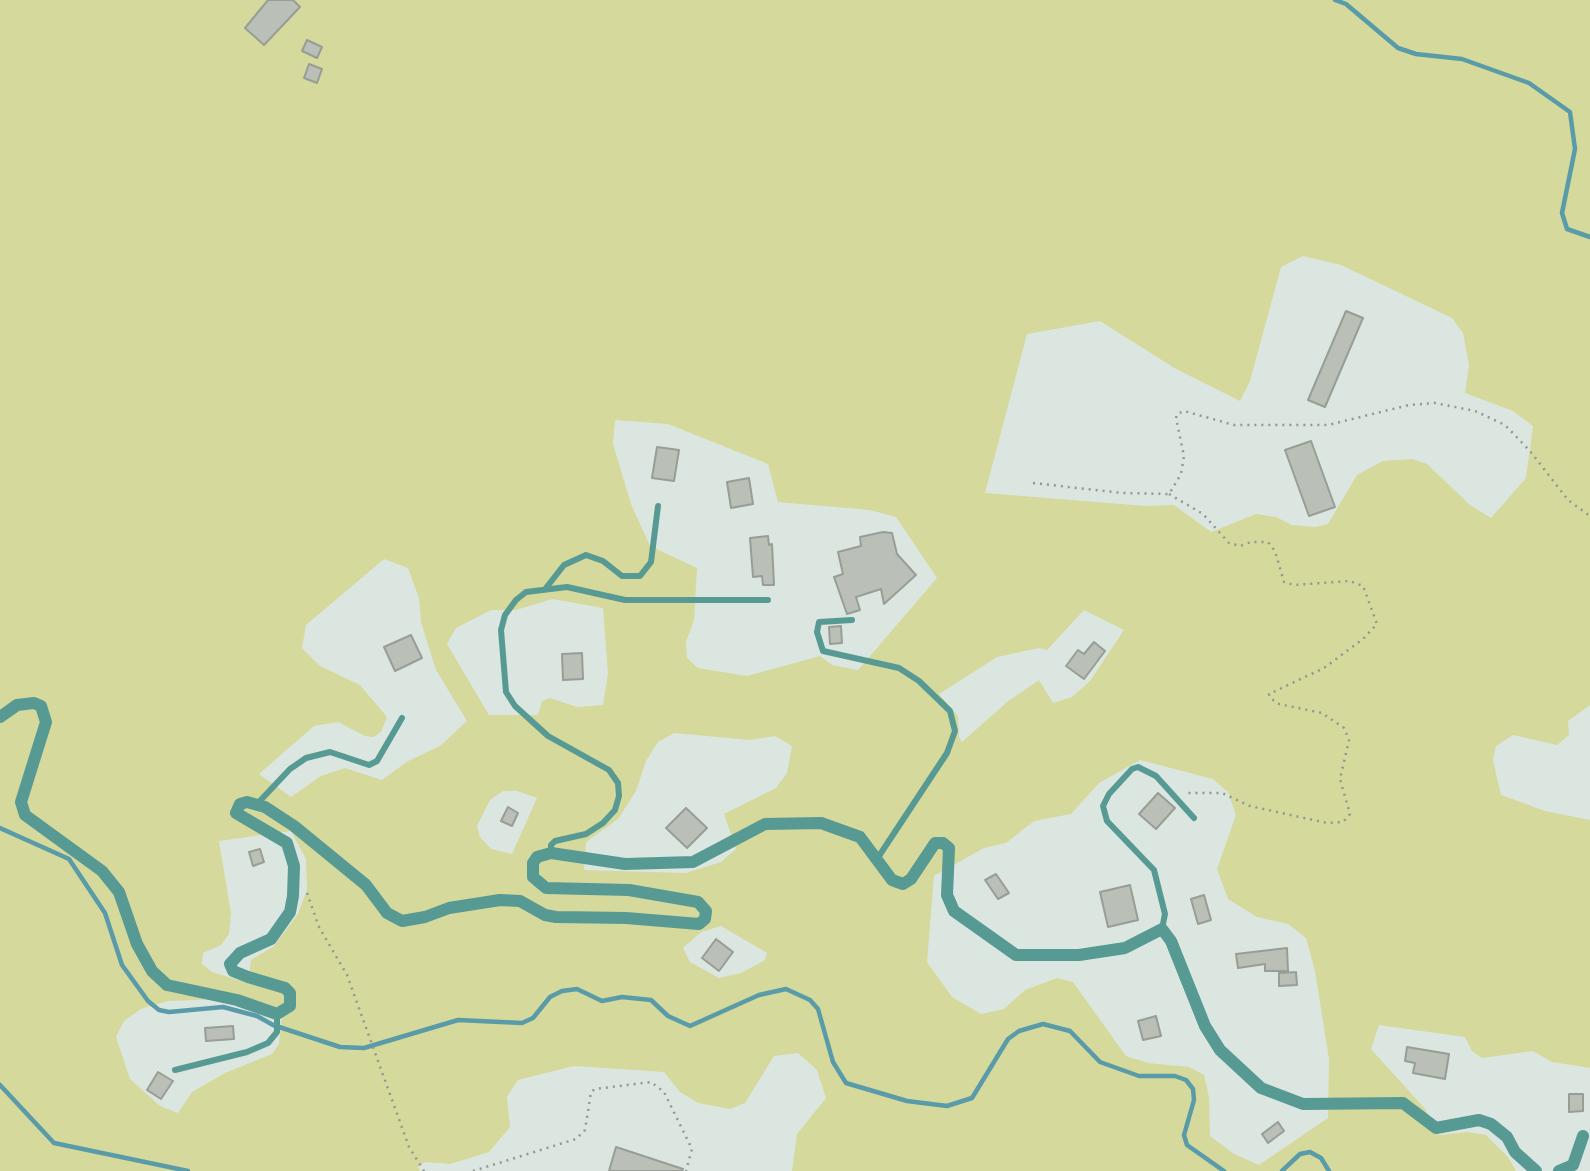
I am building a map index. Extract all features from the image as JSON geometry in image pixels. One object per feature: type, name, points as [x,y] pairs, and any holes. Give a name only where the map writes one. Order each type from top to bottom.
[{"type":"street","points":[[0,717],[17,705],[34,703],[41,706],[46,722],[21,802],[25,815],[102,871],[119,892],[137,944],[152,971],[167,985],[198,994],[237,1000],[278,1018],[290,1006],[290,993],[285,988],[233,971],[230,964],[240,953],[259,947],[281,928],[290,912],[295,877],[292,855],[282,838],[236,813],[240,804],[257,804],[294,826],[366,885],[387,913],[402,921],[425,917],[449,908],[500,900],[520,901],[545,915],[556,917],[626,918],[693,925],[705,919],[706,911],[698,902],[646,892],[546,888],[533,877],[533,863],[537,857],[551,853],[625,864],[693,862],[765,824],[821,823],[860,837],[892,880],[903,884],[911,879],[935,843],[943,843],[949,848],[947,895],[954,911],[1016,955],[1079,955],[1125,948],[1161,929],[1171,941],[1205,1026],[1220,1050],[1261,1088],[1303,1104],[1403,1103],[1436,1128],[1479,1120],[1491,1124],[1507,1137],[1515,1152],[1531,1170],[1536,1171]]},
{"type":"street","points":[[1559,1171],[1573,1165],[1587,1132]]},
{"type":"lane","points":[[546,588],[564,565],[586,555],[603,561],[622,576],[640,576],[651,562],[658,506]]},
{"type":"lane","points":[[551,853],[551,845],[555,841],[586,834],[603,823],[615,810],[620,796],[618,783],[610,769],[548,736],[516,706],[506,692],[501,630],[505,614],[526,592],[546,588],[567,587],[625,600],[768,600]]},
{"type":"lane","points":[[852,620],[819,622],[817,632],[823,651],[900,668],[919,681],[950,711],[955,731],[947,753],[877,859]]},
{"type":"lane","points":[[257,804],[290,769],[306,758],[330,752],[369,765],[377,761],[402,718]]},
{"type":"lane","points":[[1161,929],[1165,914],[1154,870],[1107,821],[1103,806],[1109,794],[1132,769],[1138,767],[1149,769],[1194,818]]},
{"type":"lane","points":[[175,1070],[247,1052],[268,1043],[277,1032],[278,1018]]},
{"type":"path","points":[[1169,494],[1181,474],[1184,456],[1176,418],[1177,414],[1184,411],[1234,425],[1328,425],[1409,405],[1435,403],[1475,411],[1505,425],[1530,451],[1568,500],[1590,516]]},
{"type":"path","points":[[1033,483],[1122,493],[1169,494],[1203,514],[1229,543],[1240,546],[1251,542],[1268,542],[1275,551],[1284,582],[1294,585],[1350,581],[1363,586],[1377,624],[1363,639],[1324,668],[1269,694],[1269,698],[1279,704],[1322,713],[1344,728],[1349,740],[1340,779],[1350,814],[1343,822],[1327,823],[1250,806],[1222,793],[1172,794]]},
{"type":"path","points":[[295,877],[302,883],[319,927],[347,975],[409,1147],[424,1171]]},
{"type":"path","points":[[473,1171],[576,1139],[585,1130],[591,1092],[595,1089],[651,1082],[664,1092],[692,1149],[686,1171]]},
{"type":"green space","points":[[0,0],[1590,0],[1590,705],[1568,721],[1569,735],[1557,745],[1513,735],[1496,746],[1493,760],[1501,795],[1545,811],[1590,820],[1590,1068],[1552,1062],[1533,1051],[1482,1058],[1472,1051],[1465,1037],[1379,1025],[1371,1049],[1426,1110],[1431,1132],[1440,1135],[1467,1132],[1486,1135],[1508,1157],[1516,1171],[792,1171],[797,1134],[826,1098],[817,1070],[798,1053],[774,1056],[745,1103],[730,1109],[698,1103],[680,1092],[664,1072],[574,1066],[518,1080],[507,1097],[510,1127],[489,1152],[450,1164],[425,1162],[418,1167],[420,1171],[0,1171]],"holes":[[[1303,256],[1341,265],[1452,318],[1463,333],[1469,365],[1465,393],[1513,411],[1533,426],[1526,478],[1491,518],[1470,505],[1427,464],[1412,459],[1383,461],[1357,475],[1328,524],[1315,527],[1292,525],[1276,517],[1256,514],[1211,532],[1174,505],[1146,506],[985,493],[1027,334],[1100,321],[1176,369],[1240,401],[1250,381],[1281,267]],[[615,420],[668,424],[768,464],[778,502],[870,510],[896,517],[937,578],[858,670],[832,665],[820,656],[747,676],[698,668],[687,658],[686,642],[694,620],[697,568],[650,546],[631,504],[613,444]],[[384,559],[408,568],[419,598],[421,622],[436,670],[467,721],[440,746],[408,761],[382,780],[345,768],[321,776],[291,797],[259,774],[314,726],[338,722],[365,736],[373,737],[381,732],[387,717],[360,685],[320,666],[302,648],[306,625]],[[552,599],[603,608],[608,674],[603,705],[577,707],[550,698],[542,701],[538,715],[489,715],[447,644],[456,628],[491,610],[516,610]],[[1084,610],[1124,630],[1090,681],[1072,697],[1053,703],[1039,680],[1007,702],[962,742],[959,737],[958,716],[939,694],[997,657],[1039,648],[1047,650]],[[674,733],[750,740],[775,736],[792,746],[787,773],[776,788],[724,814],[736,849],[721,862],[686,873],[584,870],[586,842],[618,819],[636,791],[646,761],[658,742]],[[1140,760],[1213,779],[1228,792],[1236,815],[1217,869],[1228,899],[1257,917],[1288,924],[1306,938],[1315,971],[1329,1059],[1328,1118],[1259,1165],[1234,1154],[1210,1136],[1209,1097],[1204,1075],[1189,1067],[1148,1063],[1126,1056],[1073,982],[1057,978],[1025,990],[1004,1009],[981,1014],[952,997],[927,962],[934,876],[984,848],[1006,843],[1034,821],[1071,814],[1099,783]],[[503,791],[517,791],[537,798],[512,854],[491,849],[480,837],[477,826],[490,800]],[[291,831],[306,859],[307,890],[298,914],[274,946],[251,960],[248,983],[212,972],[202,964],[203,953],[221,945],[229,934],[231,913],[219,841]],[[721,926],[767,953],[765,960],[741,973],[719,978],[690,962],[683,948],[701,932]],[[221,999],[282,1015],[279,1044],[272,1054],[225,1073],[192,1092],[178,1113],[160,1106],[130,1079],[116,1037],[124,1021],[141,1009],[168,1001]]]},
{"type":"building","points":[[268,0],[293,0],[300,7],[264,45],[245,28]]},
{"type":"building","points":[[307,40],[322,47],[317,58],[302,51]]},
{"type":"building","points":[[309,64],[322,69],[317,83],[304,78]]},
{"type":"building","points":[[1346,311],[1363,318],[1325,407],[1308,400]]},
{"type":"building","points":[[1311,441],[1335,507],[1309,516],[1285,450]]},
{"type":"building","points":[[657,447],[679,450],[674,481],[652,478]]},
{"type":"building","points":[[749,478],[753,504],[731,508],[727,482]]},
{"type":"building","points":[[883,532],[892,533],[897,554],[916,575],[884,604],[881,589],[856,597],[860,610],[847,614],[834,577],[843,574],[838,552],[861,546],[860,537]]},
{"type":"building","points":[[768,536],[769,545],[772,544],[774,585],[763,585],[762,576],[753,577],[750,538]]},
{"type":"building","points":[[841,626],[842,643],[830,644],[829,627]]},
{"type":"building","points":[[411,635],[422,658],[395,671],[384,647]]},
{"type":"building","points":[[1094,642],[1105,651],[1084,679],[1066,666],[1078,650],[1084,654]]},
{"type":"building","points":[[582,653],[583,679],[563,680],[562,654]]},
{"type":"building","points":[[1158,793],[1175,808],[1156,829],[1139,814]]},
{"type":"building","points":[[508,807],[518,813],[512,826],[501,821]]},
{"type":"building","points":[[686,808],[707,828],[687,848],[666,828]]},
{"type":"building","points":[[260,849],[264,862],[253,866],[249,852]]},
{"type":"building","points":[[996,874],[1009,893],[998,899],[985,880]]},
{"type":"building","points":[[1130,885],[1138,920],[1108,927],[1100,892]]},
{"type":"building","points":[[1204,895],[1211,920],[1198,924],[1191,899]]},
{"type":"building","points":[[716,939],[733,952],[719,971],[702,958]]},
{"type":"building","points":[[1287,948],[1288,971],[1265,971],[1265,964],[1238,968],[1236,954]]},
{"type":"building","points":[[1296,972],[1297,985],[1279,986],[1279,973]]},
{"type":"building","points":[[1156,1016],[1161,1036],[1143,1040],[1138,1021]]},
{"type":"building","points":[[233,1026],[234,1039],[206,1041],[205,1028]]},
{"type":"building","points":[[1407,1047],[1449,1054],[1445,1079],[1413,1073],[1415,1063],[1405,1061]]},
{"type":"building","points":[[158,1072],[173,1081],[161,1099],[147,1090]]},
{"type":"building","points":[[1569,1094],[1583,1094],[1583,1111],[1569,1112]]},
{"type":"building","points":[[1278,1122],[1284,1131],[1268,1143],[1262,1134]]},
{"type":"building","points":[[616,1147],[683,1169],[609,1171]]},
{"type":"waterway","points":[[1335,0],[1346,4],[1398,48],[1416,54],[1462,59],[1529,83],[1570,112],[1575,149],[1562,213],[1567,229],[1590,237]]},
{"type":"waterway","points":[[0,828],[69,859],[105,913],[122,965],[148,1001],[159,1010],[169,1012],[223,1007],[257,1016],[273,1025],[340,1047],[364,1048],[458,1020],[522,1023],[533,1018],[550,997],[562,991],[577,989],[602,1001],[622,997],[651,1000],[668,1016],[690,1026],[759,995],[786,989],[810,1000],[818,1009],[833,1062],[846,1083],[907,1101],[947,1106],[972,1098],[1008,1039],[1019,1031],[1043,1024],[1070,1031],[1100,1062],[1139,1076],[1175,1076],[1186,1080],[1193,1089],[1194,1100],[1184,1135],[1187,1145],[1224,1171]]},
{"type":"waterway","points":[[0,1085],[54,1143],[188,1171]]},
{"type":"waterway","points":[[1282,1171],[1300,1154],[1310,1152],[1321,1158],[1329,1171]]}]
